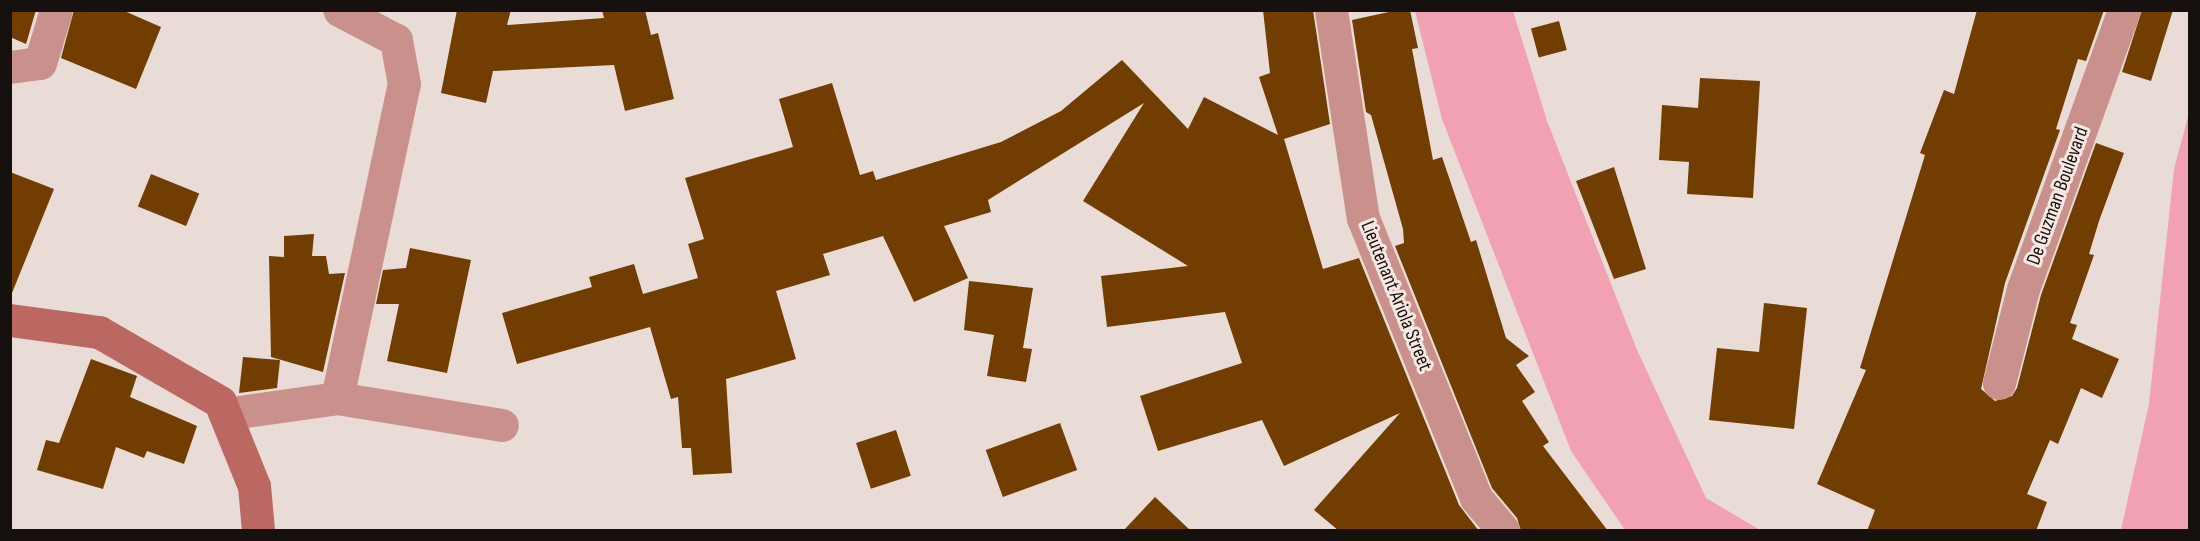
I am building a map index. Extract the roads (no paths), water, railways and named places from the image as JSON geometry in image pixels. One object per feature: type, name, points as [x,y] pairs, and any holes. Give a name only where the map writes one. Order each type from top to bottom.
[{"type":"main road","points":[[10,320],[99,332],[220,402],[254,486],[258,531]]},
{"type":"street","points":[[10,67],[40,63],[56,10]]},
{"type":"street","points":[[337,398],[404,84],[396,40],[339,10]]},
{"type":"street","name":"Lieutenant Ariola Street","points":[[1331,10],[1364,218],[1476,498],[1503,531]]},
{"type":"street","name":"De Guzman Boulevard","points":[[1999,383],[2023,289],[2124,10]]},
{"type":"street","points":[[225,414],[337,398],[502,425]]}]
